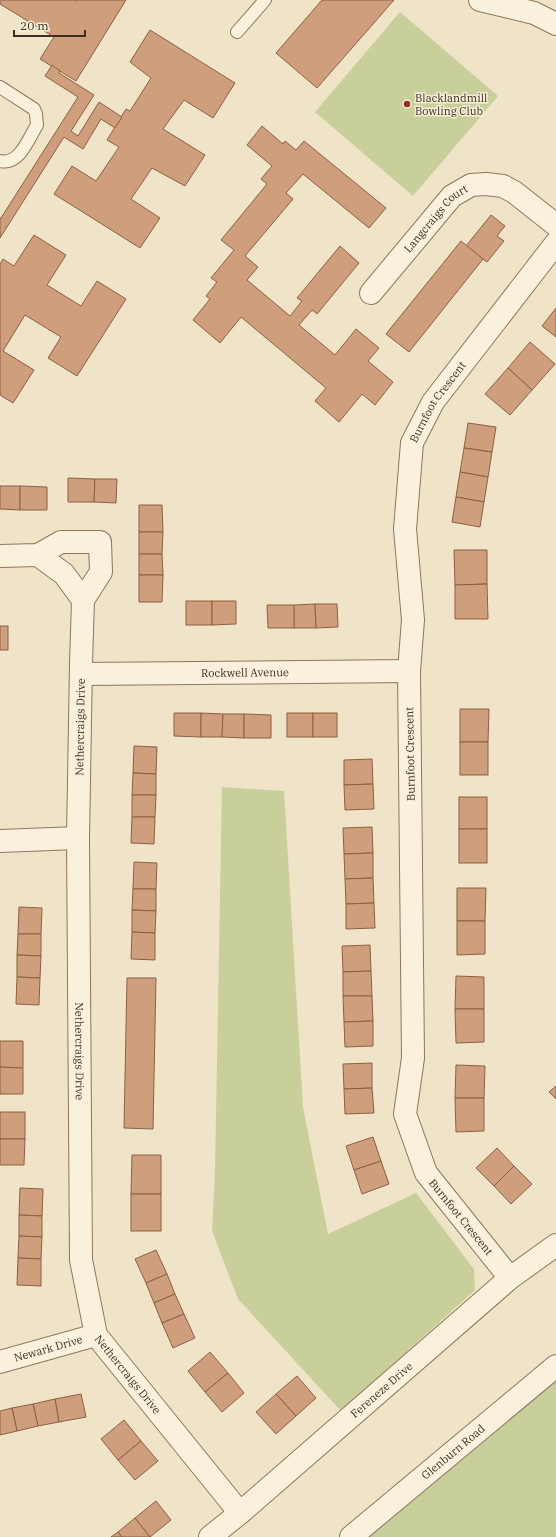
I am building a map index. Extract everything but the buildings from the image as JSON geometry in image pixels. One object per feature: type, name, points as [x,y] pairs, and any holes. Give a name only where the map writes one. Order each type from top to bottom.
[{"type":"street","points":[[480,0],[534,13],[556,24]]},
{"type":"street","name":"Langcraigs Court","points":[[371,293],[452,196],[470,185],[486,184],[503,186],[514,192],[556,225]]},
{"type":"street","name":"Burnfoot Crescent","points":[[510,1278],[426,1174],[405,1114],[414,1058],[409,671],[413,620],[405,529],[412,443],[433,402],[556,244]]},
{"type":"street","points":[[0,556],[38,555],[61,542],[100,542],[101,572],[83,600],[64,574],[38,555]]},
{"type":"street","name":"Nethercraigs Drive","points":[[83,600],[78,838],[81,1260],[96,1335],[240,1513]]},
{"type":"street","name":"Rockwell Avenue","points":[[81,674],[409,671]]},
{"type":"street","points":[[0,841],[78,838]]},
{"type":"street","name":"Fereneze Drive","points":[[210,1537],[240,1513],[510,1278],[556,1245]]},
{"type":"street","name":"Newark Drive","points":[[0,1362],[96,1335]]},
{"type":"street","name":"Glenburn Road","points":[[351,1537],[556,1366]]},
{"type":"lane","points":[[237,32],[265,0]]},
{"type":"lane","points":[[0,87],[34,109],[37,125],[18,157],[8,161],[0,161]]},
{"type":"green space","name":"Blacklandmill Bowling Club","points":[[400,12],[498,96],[413,196],[315,112]]},
{"type":"green space","points":[[222,787],[284,791],[303,1107],[328,1234],[416,1193],[474,1269],[475,1290],[341,1411],[238,1299],[212,1231],[215,1170]]},
{"type":"green space","points":[[556,1381],[556,1537],[369,1537]]},
{"type":"place","name":"Blacklandmill Bowling Club","points":[[407,104]]}]
